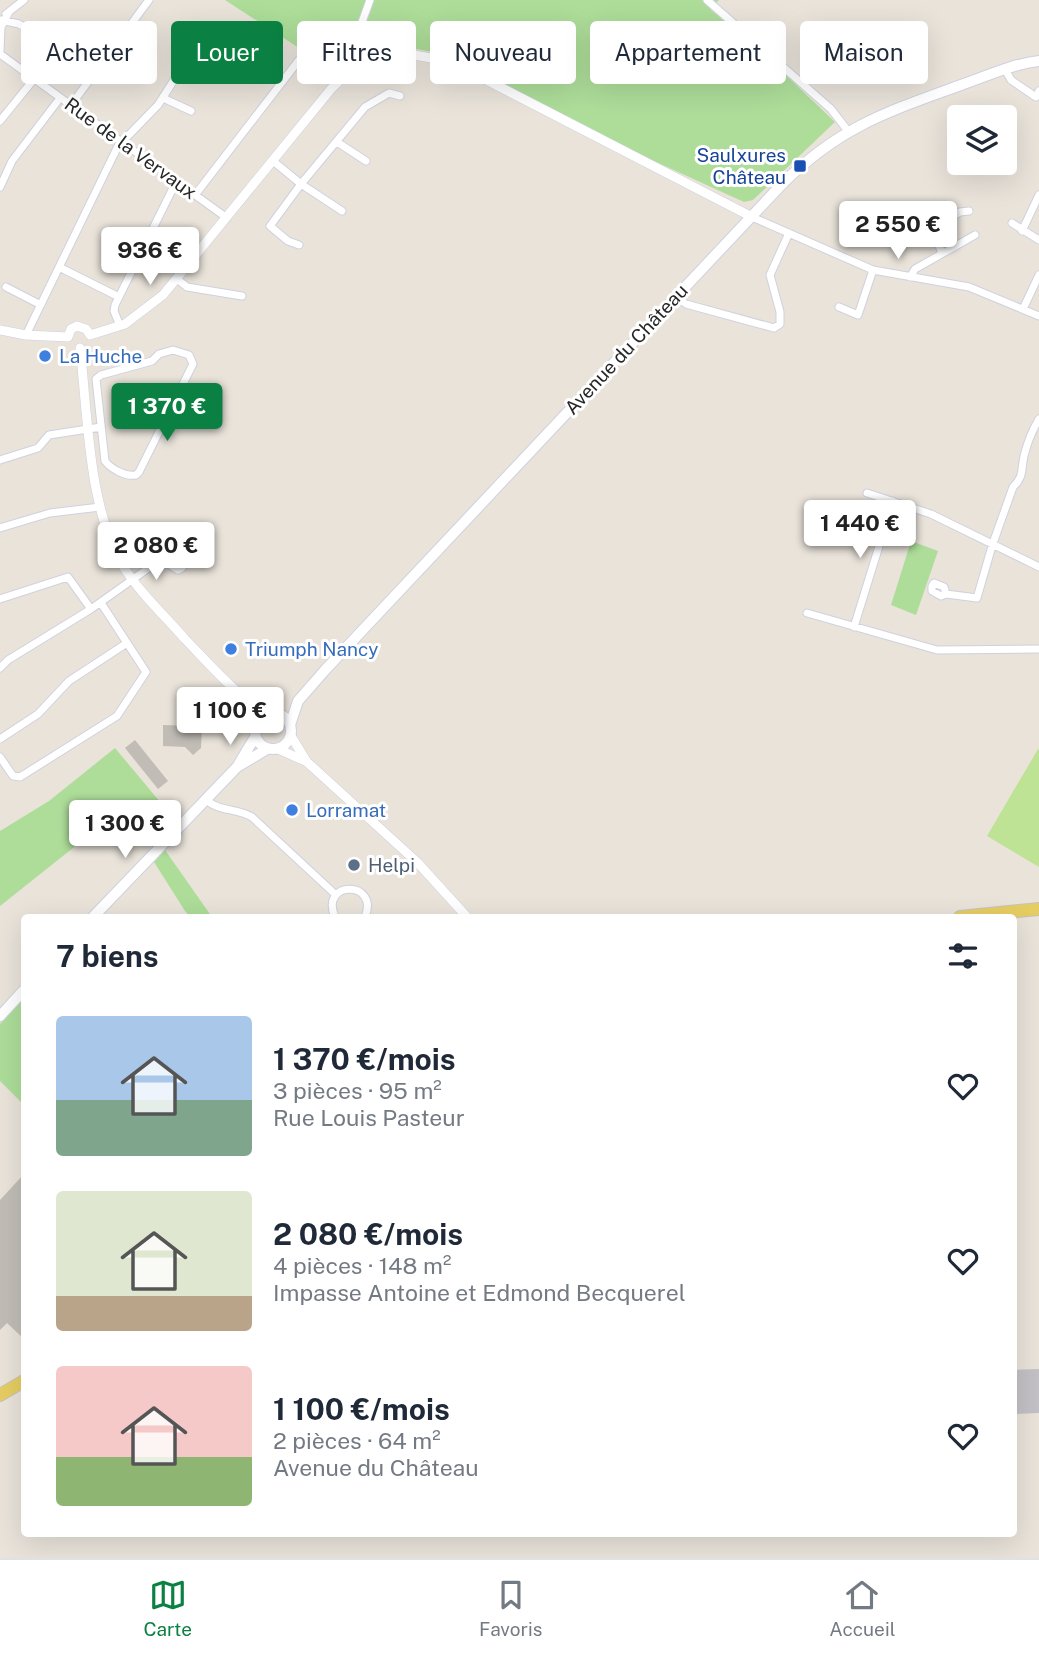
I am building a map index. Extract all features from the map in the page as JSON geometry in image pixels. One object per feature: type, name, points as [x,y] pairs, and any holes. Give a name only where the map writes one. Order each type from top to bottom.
[{"type":"main road","name":"Avenue du Château","points":[[255,732],[272,714],[298,701],[800,166],[848,131],[893,110],[1005,69],[1039,61]]},
{"type":"main road","name":"Avenue du Château","points":[[290,730],[298,701]]},
{"type":"main road","points":[[237,767],[285,745],[290,730],[272,714]]},
{"type":"main road","points":[[96,914],[237,767],[255,732],[272,749]]},
{"type":"main road","points":[[990,914],[1039,909]]},
{"type":"main road","points":[[0,1016],[21,993]]},
{"type":"main road","points":[[0,1395],[21,1383]]},
{"type":"street","points":[[0,53],[1,20],[24,0]]},
{"type":"street","points":[[71,105],[149,0]]},
{"type":"street","points":[[362,21],[370,0]]},
{"type":"street","points":[[707,0],[831,109],[848,131]]},
{"type":"street","points":[[1,20],[21,25]]},
{"type":"street","name":"Rue de la Vervaux","points":[[0,53],[21,69]]},
{"type":"street","points":[[416,54],[454,65],[752,216],[873,270],[969,287],[1039,316]]},
{"type":"street","points":[[195,195],[297,63]]},
{"type":"street","points":[[1005,69],[1011,80],[1036,97],[1039,91]]},
{"type":"street","points":[[0,121],[30,84]]},
{"type":"street","name":"Rue de la Vervaux","points":[[41,84],[227,218]]},
{"type":"street","points":[[26,335],[121,142],[163,98],[173,84]]},
{"type":"street","points":[[90,335],[120,326],[146,310],[177,279],[336,84]]},
{"type":"street","points":[[299,245],[288,241],[270,226],[365,107],[389,93],[400,96]]},
{"type":"street","points":[[163,98],[191,111]]},
{"type":"street","points":[[1,184],[12,161],[57,102]]},
{"type":"street","points":[[337,142],[366,161]]},
{"type":"street","points":[[273,161],[301,184],[342,211]]},
{"type":"street","points":[[120,326],[114,310],[119,296],[176,182]]},
{"type":"street","points":[[1022,231],[1039,195]]},
{"type":"street","points":[[942,253],[932,229],[960,212],[969,211]]},
{"type":"street","points":[[1012,223],[1039,240]]},
{"type":"street","points":[[676,297],[686,304],[774,328],[780,324],[780,312],[770,275],[789,233]]},
{"type":"street","points":[[910,276],[915,269],[975,235]]},
{"type":"street","points":[[59,267],[119,296]]},
{"type":"street","points":[[839,307],[858,315],[873,270]]},
{"type":"street","points":[[1023,309],[1039,275]]},
{"type":"street","points":[[177,279],[184,286],[242,296]]},
{"type":"street","points":[[6,287],[41,305]]},
{"type":"street","points":[[77,326],[86,329],[90,335],[88,343],[80,348],[72,346],[68,337],[71,330],[77,326]]},
{"type":"street","points":[[0,330],[26,335],[68,337]]},
{"type":"street","points":[[80,348],[100,507],[116,554],[133,581],[239,696],[255,732]]},
{"type":"street","points":[[173,350],[191,357],[191,368],[136,475],[128,475],[107,463],[101,427],[96,381],[99,376],[152,360],[159,354],[173,350]]},
{"type":"street","points":[[946,594],[977,598],[992,546],[1013,487],[1020,481],[1024,468],[1023,459],[1039,419]]},
{"type":"street","points":[[0,460],[38,448],[49,435],[101,427]]},
{"type":"street","points":[[867,493],[931,514],[1039,567]]},
{"type":"street","points":[[854,627],[892,501]]},
{"type":"street","points":[[0,528],[50,513],[100,507]]},
{"type":"street","points":[[0,668],[8,660],[101,603],[162,560]]},
{"type":"street","points":[[0,599],[68,577],[91,609]]},
{"type":"street","points":[[0,757],[13,776],[23,776],[117,716],[146,672],[101,603]]},
{"type":"street","points":[[807,613],[937,650],[1039,649]]},
{"type":"street","points":[[0,739],[38,714],[69,681],[127,643]]},
{"type":"street","points":[[239,696],[272,714]]},
{"type":"street","points":[[290,730],[307,762],[418,863],[464,914]]},
{"type":"street","points":[[272,749],[307,762]]},
{"type":"street","points":[[206,800],[218,808],[252,817],[337,895]]},
{"type":"street","points":[[334,914],[332,903],[337,895],[350,889],[359,891],[368,903],[366,914]]},
{"type":"green space","points":[[225,0],[719,0],[710,9],[724,21],[590,21],[590,84],[786,84],[786,75],[835,122],[753,200],[744,202],[654,161],[503,84],[576,84],[576,21],[430,21],[430,51],[416,49],[416,21],[297,21],[297,47],[283,38],[283,21],[257,21]]},
{"type":"green space","points":[[911,541],[938,551],[916,615],[891,605]]},
{"type":"green space","points":[[115,748],[176,821],[153,847],[122,809],[0,906],[0,831],[49,801]]},
{"type":"green space","points":[[1039,750],[1039,867],[987,836]]},
{"type":"green space","points":[[165,850],[210,914],[188,914],[154,862]]},
{"type":"green space","points":[[21,1001],[21,1102],[0,1081],[0,1024]]},
{"type":"building","points":[[198,722],[202,726],[201,748],[193,755],[185,747],[163,746],[163,725],[194,726]]},
{"type":"building","points":[[135,740],[168,781],[158,789],[125,748]]},
{"type":"building","points":[[21,1177],[21,1336],[7,1323],[0,1330],[0,1200]]},
{"type":"runway","points":[[1017,1392],[1039,1391]]},
{"type":"place","name":"Saulxures Château","points":[[800,166]]},
{"type":"place","name":"La Huche","points":[[45,356]]},
{"type":"place","name":"Triumph Nancy","points":[[231,649]]},
{"type":"place","name":"Lorramat","points":[[292,810]]},
{"type":"place","name":"Helpi","points":[[354,865]]}]
